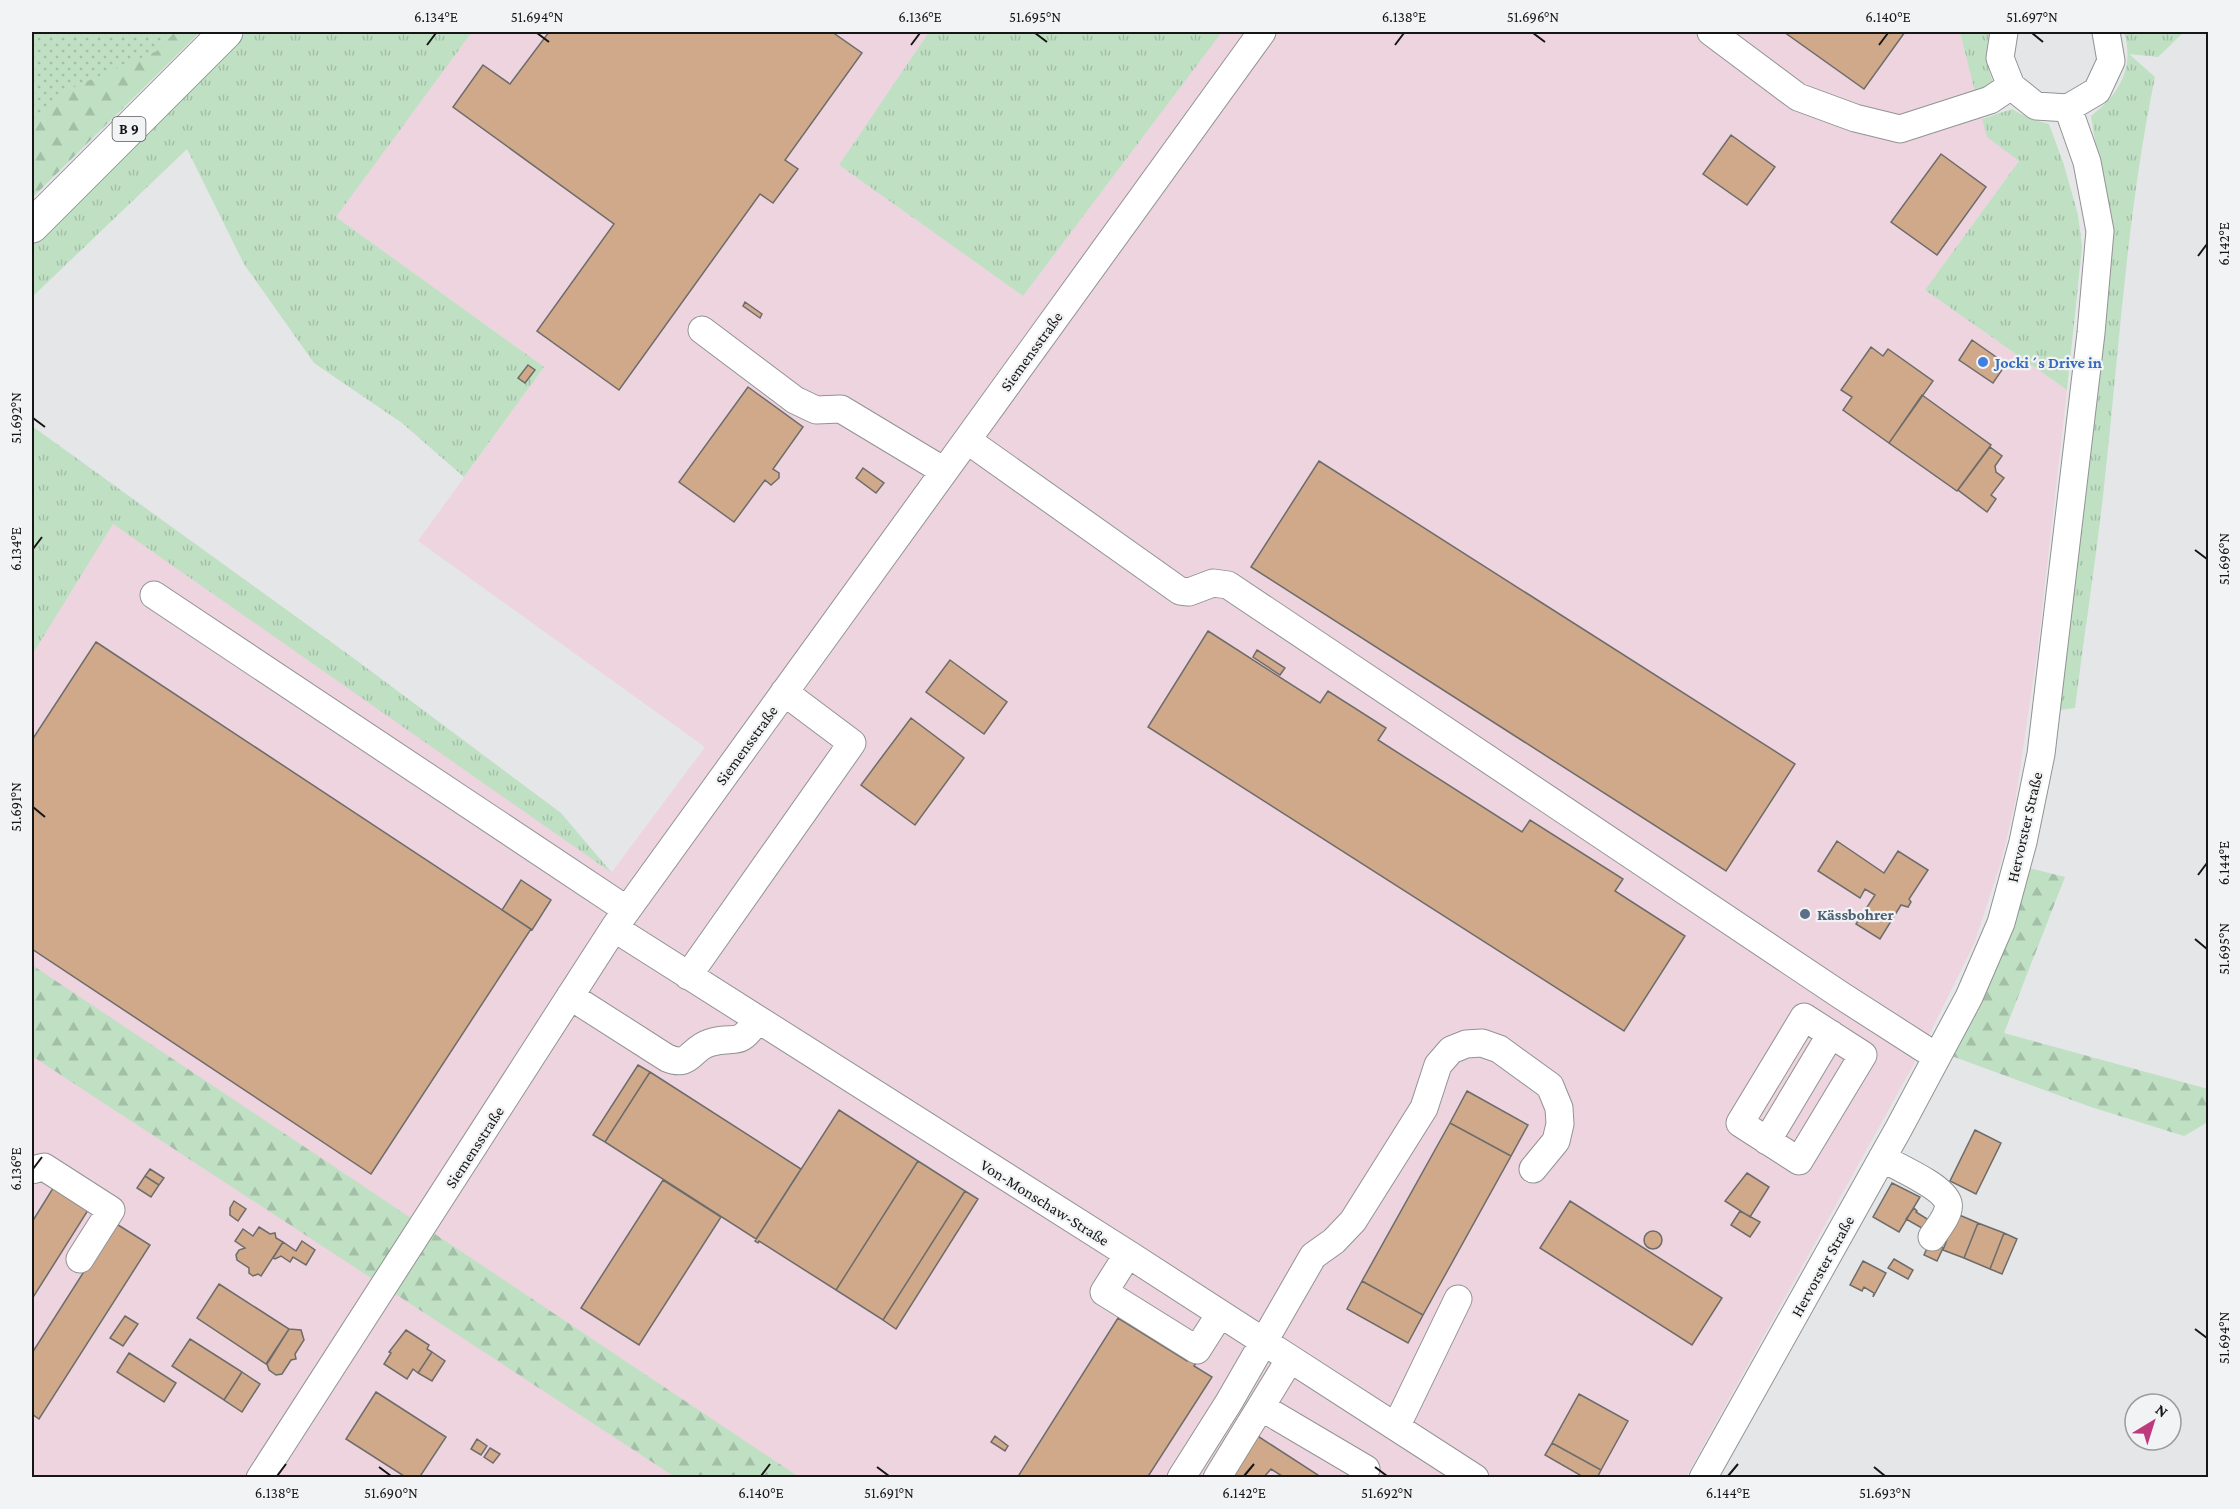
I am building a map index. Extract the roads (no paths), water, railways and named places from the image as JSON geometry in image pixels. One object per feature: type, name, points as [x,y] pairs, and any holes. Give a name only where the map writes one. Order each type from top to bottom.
[{"type":"main road","name":"B 9","points":[[32,226],[226,32]]},
{"type":"street","name":"Siemensstraße","points":[[260,1478],[620,919],[1262,32]]},
{"type":"street","points":[[1711,32],[1798,97],[1855,118],[1900,129],[1990,100],[2011,86]]},
{"type":"street","points":[[2004,32],[2000,58],[2011,86],[2036,106],[2068,108],[2097,91],[2111,61],[2106,32]]},
{"type":"street","name":"Hervorster Straße","points":[[1703,1478],[1969,997],[2001,922],[2023,842],[2041,754],[2091,333],[2100,231],[2087,162],[2068,108]]},
{"type":"street","points":[[702,330],[795,400],[816,410],[841,409],[944,471]]},
{"type":"street","points":[[967,440],[1180,591],[1189,592],[1213,583],[1228,585],[1842,996],[1937,1057]]},
{"type":"street","name":"Von-Monschaw-Straße","points":[[154,595],[620,919],[688,976],[1128,1254],[1475,1478]]},
{"type":"street","points":[[688,976],[852,743],[784,692]]},
{"type":"street","points":[[570,996],[667,1058],[677,1062],[686,1060],[708,1042],[739,1040],[748,1034],[757,1020]]},
{"type":"street","points":[[1827,1032],[1842,996]]},
{"type":"street","points":[[1804,1017],[1827,1032],[1863,1055],[1799,1161],[1740,1123],[1804,1017]]},
{"type":"street","points":[[1181,1478],[1313,1256],[1334,1241],[1353,1221],[1424,1108],[1438,1065],[1451,1050],[1466,1044],[1482,1043],[1499,1049],[1550,1086],[1559,1108],[1560,1124],[1556,1141],[1533,1169]]},
{"type":"street","points":[[1882,1158],[1930,1185],[1944,1196],[1948,1209],[1932,1237]]},
{"type":"street","points":[[32,1170],[44,1167],[111,1210],[80,1259]]},
{"type":"street","points":[[1128,1254],[1104,1292],[1197,1350],[1220,1314]]},
{"type":"street","points":[[1396,1426],[1458,1299]]},
{"type":"street","points":[[1217,1478],[1290,1359]]},
{"type":"street","points":[[1261,1407],[1366,1469]]},
{"type":"place","name":"Jocki´s Drive in","points":[[1983,362]]},
{"type":"place","name":"Kässbohrer","points":[[1805,914]]}]
